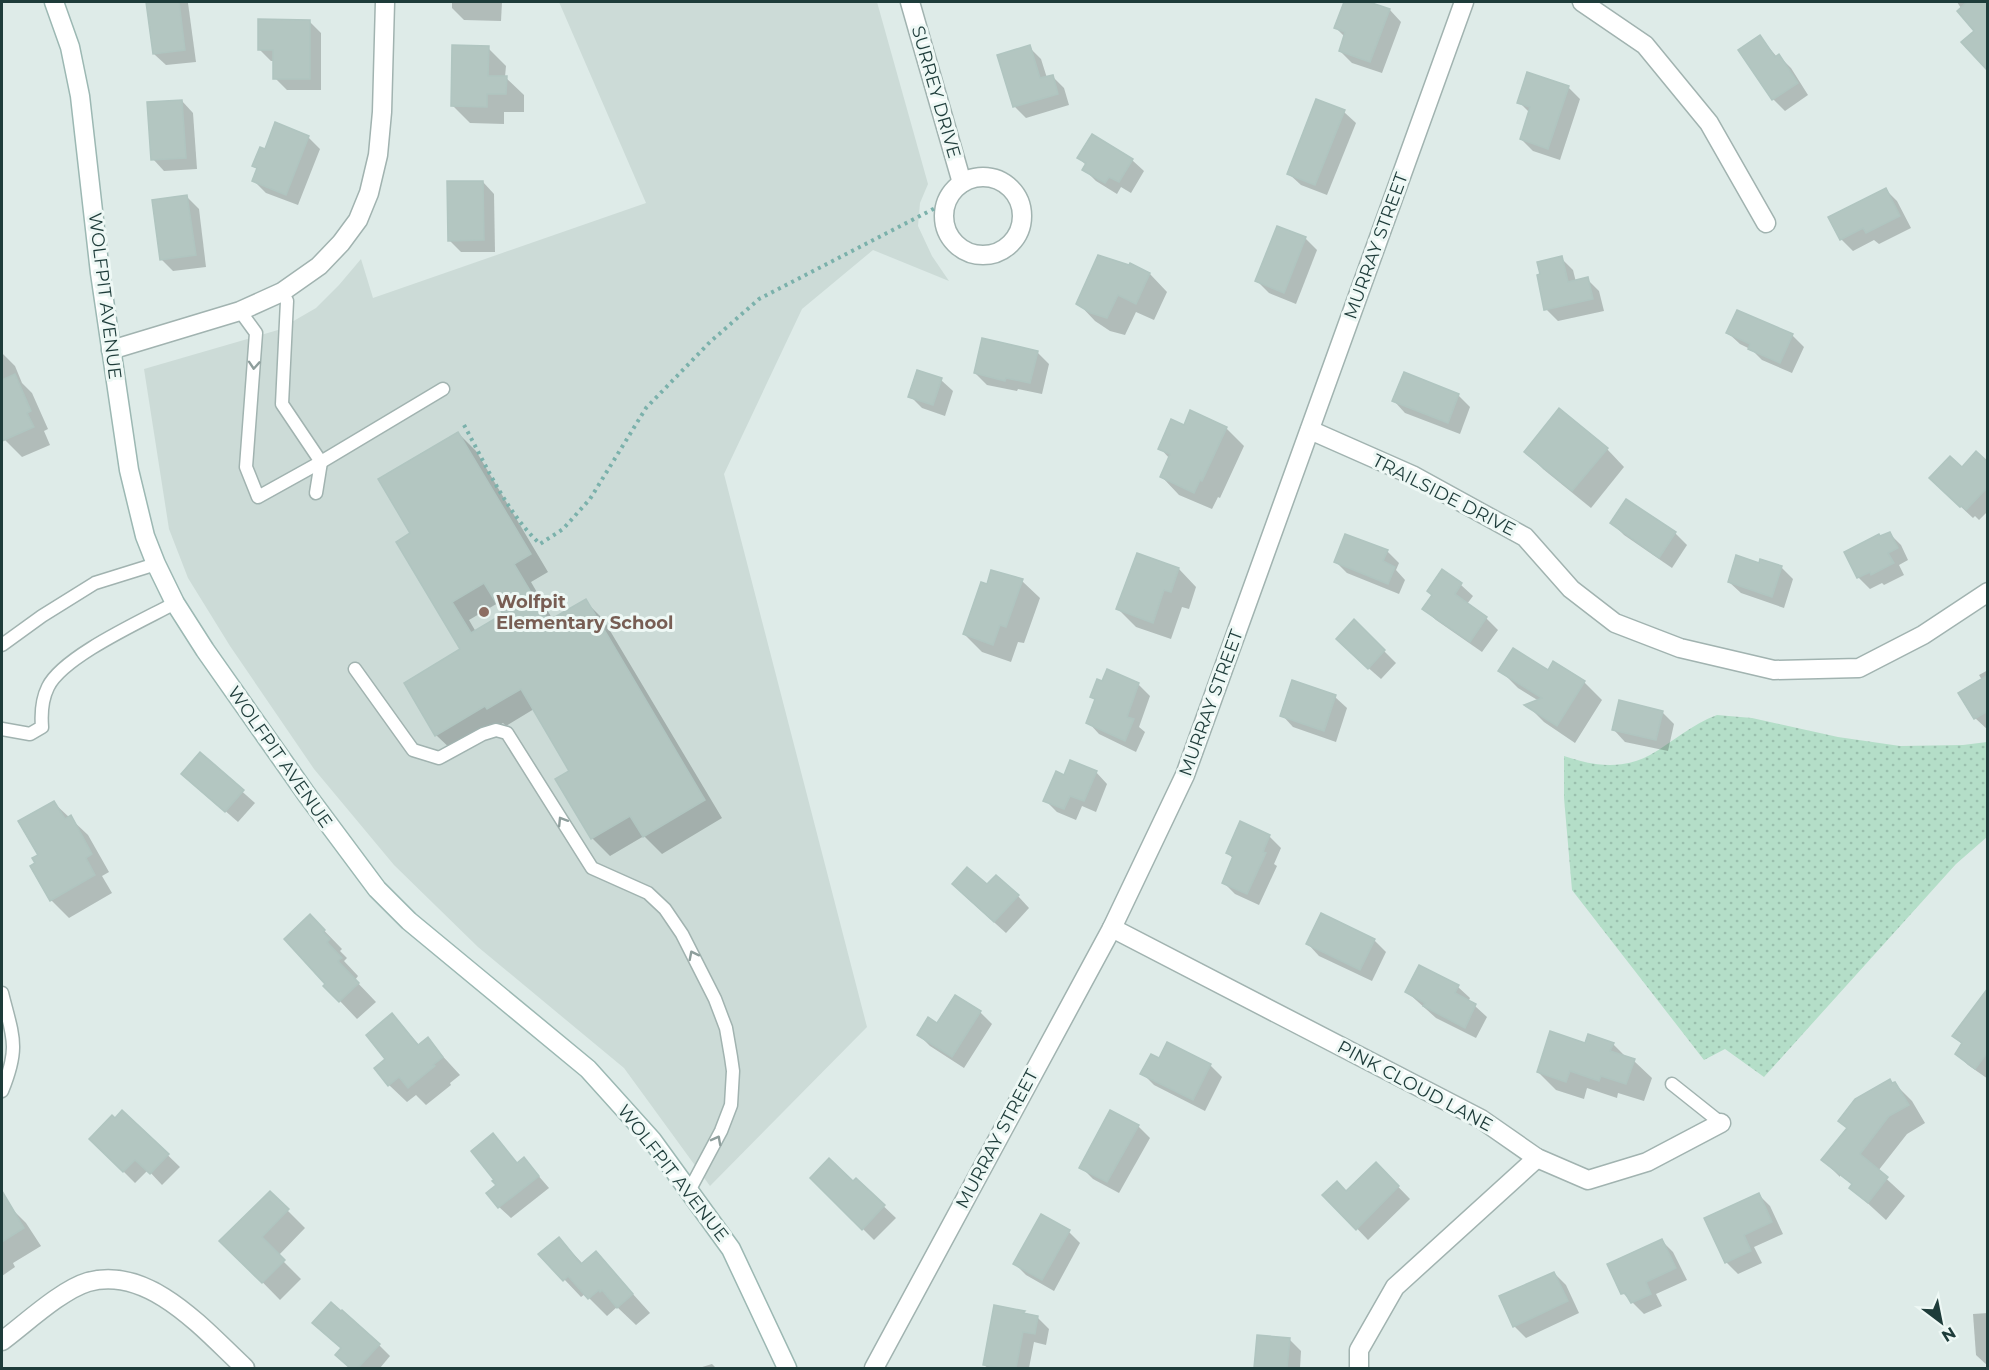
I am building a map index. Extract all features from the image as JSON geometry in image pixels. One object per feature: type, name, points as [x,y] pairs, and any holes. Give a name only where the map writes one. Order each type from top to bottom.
[{"type":"street","name":"WOLFPIT AVENUE","points":[[54,2],[70,47],[80,96],[100,273],[129,470],[145,536],[175,603],[300,786],[377,889],[409,921],[588,1069],[652,1140],[731,1249],[787,1368]]},
{"type":"street","points":[[111,351],[240,311],[282,292],[319,266],[341,243],[358,220],[369,194],[378,155],[382,112],[385,2]]},
{"type":"street","name":"SURREY DRIVE","points":[[910,2],[962,183]]},
{"type":"street","name":"MURRAY STREET","points":[[874,1368],[1112,928],[1185,775],[1464,2]]},
{"type":"street","points":[[1582,2],[1645,45],[1708,123],[1766,223]]},
{"type":"street","name":"SURREY DRIVE","points":[[975,177],[989,177],[1013,190],[1020,202],[1022,216],[1020,229],[1013,241],[1003,250],[990,255],[976,255],[963,251],[953,242],[946,230],[943,217],[945,203],[952,191],[962,183],[975,177]]},
{"type":"street","name":"TRAILSIDE DRIVE","points":[[1310,430],[1412,476],[1525,537],[1571,589],[1615,623],[1680,648],[1774,670],[1859,668],[1923,635],[1988,592]]},
{"type":"street","name":"PINK CLOUD LANE","points":[[1112,928],[1481,1119],[1537,1158],[1588,1180],[1647,1162],[1721,1123]]},
{"type":"street","points":[[1359,1368],[1359,1350],[1395,1287],[1537,1158]]},
{"type":"street","points":[[2,1341],[62,1296],[87,1283],[109,1279],[141,1286],[166,1299],[187,1314],[245,1368]]},
{"type":"lane","points":[[282,292],[287,301],[282,404],[321,462],[316,493]]},
{"type":"lane","points":[[240,311],[256,333],[246,467],[258,497],[443,389]]},
{"type":"lane","points":[[2,645],[42,616],[95,583],[156,564]]},
{"type":"lane","points":[[2,729],[30,734],[42,727],[41,713],[48,687],[59,672],[76,658],[175,603]]},
{"type":"lane","points":[[355,669],[413,750],[439,758],[483,734],[496,730],[507,733],[592,868],[648,893],[665,909],[682,934],[715,999],[726,1028],[733,1071],[731,1105],[722,1131],[689,1191]]},
{"type":"lane","points":[[2,993],[15,1042],[12,1067],[2,1091]]},
{"type":"lane","points":[[1672,1084],[1721,1123]]},
{"type":"path","points":[[464,425],[503,495],[528,534],[540,544],[563,529],[590,499],[646,408],[710,342],[759,299],[945,203]]},
{"type":"shaded area","name":"Wolfpit Elementary School","points":[[559,2],[877,2],[928,184],[920,203],[918,226],[932,256],[949,281],[873,250],[802,309],[724,474],[867,1027],[710,1186],[624,1068],[478,947],[394,865],[314,769],[230,646],[188,578],[169,529],[144,369],[278,330],[316,308],[361,259],[373,298],[646,203]]},
{"type":"green space","points":[[1717,715],[1752,718],[1838,737],[1900,746],[1963,745],[1987,742],[1987,837],[1956,864],[1764,1077],[1725,1049],[1704,1060],[1572,890],[1564,798],[1564,756],[1596,764],[1629,763],[1650,755],[1691,728]]},
{"type":"building","points":[[146,2],[179,2],[185,50],[153,54]]},
{"type":"building","points":[[1344,2],[1369,2],[1390,9],[1370,62],[1339,51],[1345,32],[1334,28]]},
{"type":"building","points":[[1967,2],[1988,2],[1988,71],[1961,42],[1974,31],[1957,11]]},
{"type":"building","points":[[258,19],[310,20],[310,79],[273,79],[273,50],[258,50]]},
{"type":"building","points":[[1760,35],[1775,57],[1779,54],[1798,83],[1772,100],[1738,50]]},
{"type":"building","points":[[452,45],[489,46],[488,76],[507,76],[506,94],[487,94],[487,107],[451,106]]},
{"type":"building","points":[[1030,45],[1040,78],[1053,75],[1058,94],[1013,107],[997,55]]},
{"type":"building","points":[[1527,72],[1569,86],[1548,149],[1520,139],[1530,107],[1517,103]]},
{"type":"building","points":[[1316,99],[1345,110],[1315,185],[1287,174]]},
{"type":"building","points":[[182,100],[186,158],[151,160],[147,102]]},
{"type":"building","points":[[275,122],[309,136],[286,195],[252,181],[257,168],[252,166],[260,147],[265,149]]},
{"type":"building","points":[[1092,134],[1133,159],[1119,182],[1109,177],[1105,183],[1082,170],[1086,163],[1077,158]]},
{"type":"building","points":[[447,181],[483,181],[484,240],[448,241]]},
{"type":"building","points":[[1886,188],[1900,216],[1866,233],[1863,228],[1840,240],[1828,217]]},
{"type":"building","points":[[187,195],[196,255],[160,260],[152,200]]},
{"type":"building","points":[[1277,226],[1306,237],[1284,293],[1255,281]]},
{"type":"building","points":[[1098,255],[1129,265],[1130,263],[1150,273],[1136,304],[1118,295],[1107,318],[1091,313],[1076,304]]},
{"type":"building","points":[[1562,256],[1568,282],[1588,277],[1593,299],[1544,310],[1537,275],[1540,274],[1537,262]]},
{"type":"building","points":[[1737,310],[1793,334],[1780,363],[1748,349],[1750,344],[1726,333]]},
{"type":"building","points":[[982,338],[1038,351],[1030,383],[1006,378],[1005,381],[974,373]]},
{"type":"building","points":[[917,370],[942,378],[933,405],[908,397]]},
{"type":"building","points":[[1404,372],[1459,394],[1448,423],[1392,401]]},
{"type":"building","points":[[15,374],[31,411],[27,413],[34,427],[2,441],[2,380]]},
{"type":"building","points":[[1559,408],[1608,448],[1572,491],[1524,452]]},
{"type":"building","points":[[1190,410],[1227,427],[1194,493],[1160,477],[1170,454],[1158,449],[1171,419],[1184,425]]},
{"type":"building","points":[[458,432],[531,554],[514,564],[548,621],[586,599],[705,800],[643,837],[630,816],[591,839],[555,779],[569,771],[521,689],[487,709],[485,706],[435,736],[404,683],[460,649],[396,542],[410,533],[378,479]],"holes":[[[484,583],[503,614],[471,633],[452,602]]]},
{"type":"building","points":[[1976,451],[1988,462],[1988,487],[1966,510],[1929,478],[1950,456],[1962,467]]},
{"type":"building","points":[[1626,499],[1676,532],[1659,558],[1610,523]]},
{"type":"building","points":[[1890,532],[1898,548],[1888,553],[1894,563],[1871,575],[1870,572],[1857,578],[1844,552],[1879,534],[1880,536]]},
{"type":"building","points":[[1345,534],[1388,550],[1383,561],[1395,567],[1388,584],[1334,562]]},
{"type":"building","points":[[1137,553],[1179,568],[1171,592],[1164,590],[1153,623],[1116,609]]},
{"type":"building","points":[[1736,555],[1759,563],[1760,559],[1782,566],[1772,597],[1728,582]]},
{"type":"building","points":[[1442,569],[1462,583],[1455,594],[1487,617],[1470,642],[1422,609],[1432,595],[1427,591]]},
{"type":"building","points":[[991,570],[1023,579],[1006,627],[1000,625],[993,645],[963,634],[981,582],[987,584]]},
{"type":"building","points":[[1354,619],[1385,650],[1368,669],[1336,639]]},
{"type":"building","points":[[1513,648],[1548,670],[1553,661],[1585,681],[1557,726],[1524,705],[1542,698],[1498,671]]},
{"type":"building","points":[[1107,669],[1139,683],[1127,717],[1134,719],[1125,741],[1086,723],[1095,699],[1090,697],[1097,679],[1102,681]]},
{"type":"building","points":[[1988,675],[1988,711],[1974,719],[1958,693]]},
{"type":"building","points":[[1292,680],[1336,695],[1324,731],[1280,716]]},
{"type":"building","points":[[1619,700],[1663,711],[1656,740],[1612,730]]},
{"type":"building","points":[[200,752],[244,790],[225,812],[181,774]]},
{"type":"building","points":[[1070,760],[1097,771],[1084,801],[1070,796],[1064,809],[1043,801],[1056,771],[1064,775]]},
{"type":"building","points":[[54,801],[65,819],[71,815],[92,854],[86,858],[95,875],[50,901],[30,866],[35,863],[32,858],[38,855],[18,821]]},
{"type":"building","points":[[1240,821],[1270,835],[1263,852],[1266,853],[1247,894],[1222,883],[1233,856],[1226,853]]},
{"type":"building","points":[[967,867],[987,884],[996,875],[1019,895],[994,922],[952,884]]},
{"type":"building","points":[[1321,913],[1375,939],[1360,970],[1306,944]]},
{"type":"building","points":[[310,914],[325,930],[323,932],[330,939],[327,942],[342,958],[338,961],[359,983],[339,1002],[284,939]]},
{"type":"building","points":[[1419,965],[1459,985],[1455,993],[1476,1004],[1465,1028],[1423,1006],[1425,1003],[1405,992]]},
{"type":"building","points":[[1988,988],[1988,1052],[1975,1069],[1955,1054],[1962,1043],[1952,1036]]},
{"type":"building","points":[[955,995],[981,1011],[952,1057],[917,1035],[928,1017],[937,1023]]},
{"type":"building","points":[[392,1013],[418,1045],[428,1037],[443,1057],[408,1088],[399,1077],[388,1086],[374,1068],[385,1059],[366,1035]]},
{"type":"building","points":[[1550,1031],[1585,1043],[1588,1034],[1614,1043],[1610,1051],[1635,1059],[1626,1084],[1601,1076],[1599,1081],[1570,1071],[1566,1082],[1537,1072]]},
{"type":"building","points":[[1167,1042],[1211,1064],[1193,1100],[1140,1074],[1151,1054],[1159,1058]]},
{"type":"building","points":[[1890,1079],[1892,1083],[1895,1082],[1909,1105],[1889,1116],[1860,1154],[1888,1177],[1868,1203],[1849,1188],[1852,1184],[1821,1160],[1847,1128],[1838,1121],[1855,1099]]},
{"type":"building","points":[[122,1110],[169,1154],[150,1174],[135,1160],[123,1172],[89,1139],[112,1115],[115,1118]]},
{"type":"building","points":[[1110,1110],[1139,1125],[1107,1182],[1079,1168]]},
{"type":"building","points":[[493,1133],[517,1163],[524,1157],[539,1176],[498,1208],[486,1193],[496,1185],[492,1181],[494,1180],[471,1151]]},
{"type":"building","points":[[829,1158],[853,1181],[856,1178],[885,1205],[862,1230],[810,1178]]},
{"type":"building","points":[[1376,1162],[1399,1186],[1356,1230],[1322,1195],[1337,1181],[1346,1191]]},
{"type":"building","points":[[2,1191],[24,1228],[2,1242]]},
{"type":"building","points":[[270,1191],[289,1209],[262,1237],[285,1260],[262,1283],[219,1241]]},
{"type":"building","points":[[1759,1193],[1772,1222],[1744,1235],[1751,1251],[1725,1263],[1704,1218]]},
{"type":"building","points":[[1041,1214],[1070,1230],[1042,1280],[1013,1264]]},
{"type":"building","points":[[559,1237],[581,1264],[596,1251],[633,1294],[617,1308],[602,1290],[588,1299],[568,1276],[563,1281],[538,1254]]},
{"type":"building","points":[[1662,1239],[1676,1268],[1646,1282],[1651,1294],[1631,1303],[1625,1293],[1621,1294],[1607,1264]]},
{"type":"building","points":[[1554,1272],[1568,1301],[1513,1327],[1499,1296]]},
{"type":"building","points":[[331,1302],[380,1344],[358,1368],[350,1368],[335,1355],[341,1348],[312,1323]]},
{"type":"building","points":[[994,1305],[1038,1316],[1035,1334],[1023,1332],[1016,1368],[983,1365]]},
{"type":"building","points":[[1257,1335],[1290,1338],[1287,1368],[1254,1368]]},
{"type":"place","name":"Wolfpit Elementary School","points":[[484,612]]}]
